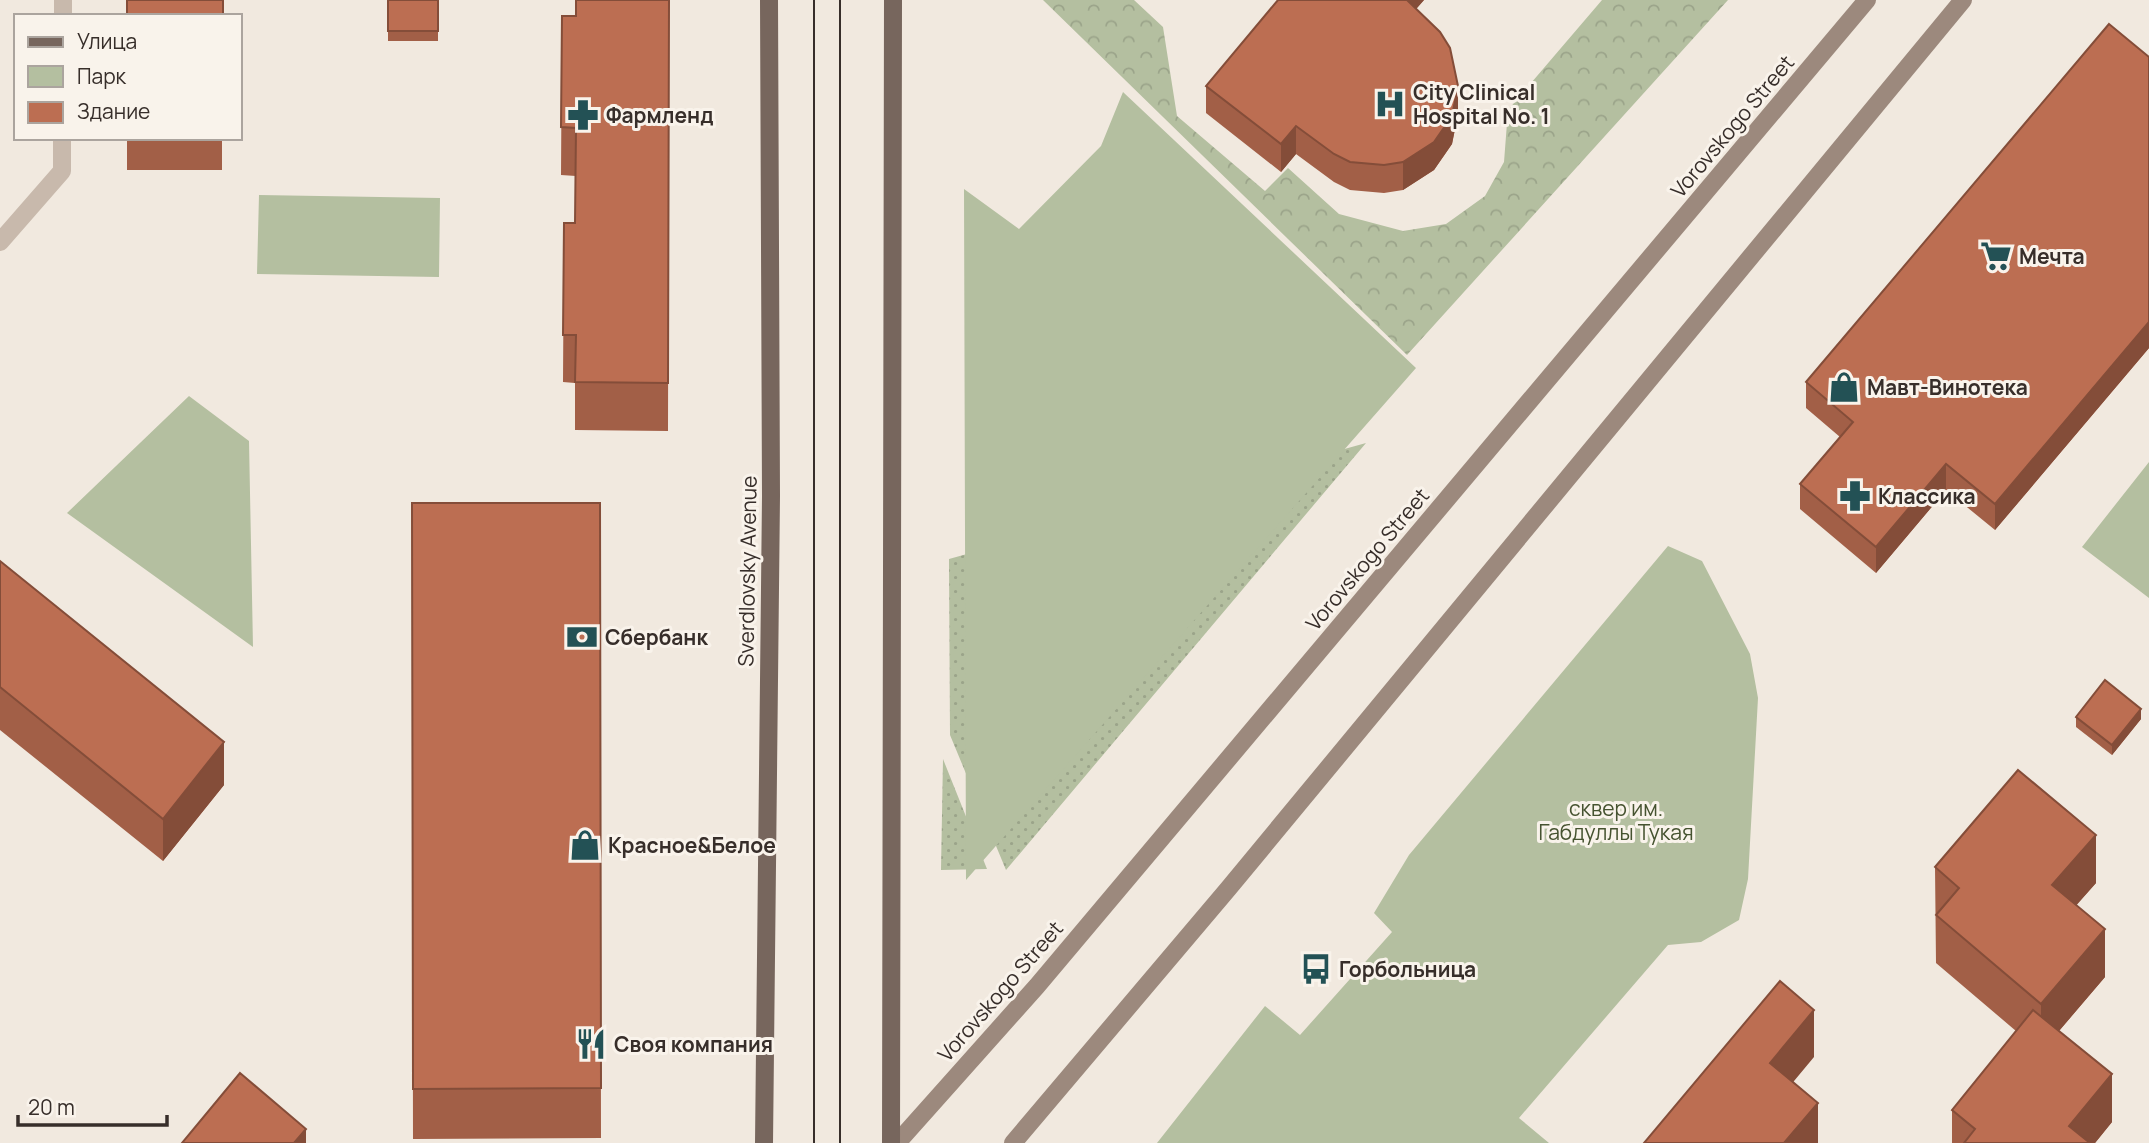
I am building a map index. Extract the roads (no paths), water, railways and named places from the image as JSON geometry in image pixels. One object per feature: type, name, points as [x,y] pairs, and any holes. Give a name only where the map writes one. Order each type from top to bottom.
[{"type":"main road","name":"Sverdlovsky Avenue","points":[[764,1143],[771,496],[769,0]]},
{"type":"main road","points":[[891,1143],[893,0]]},
{"type":"main road","name":"Vorovskogo Street","points":[[897,1143],[1046,976],[1867,0]]},
{"type":"main road","points":[[1013,1143],[1245,868],[1963,0]]},
{"type":"street","points":[[0,242],[62,171],[62,140]]},
{"type":"tram line","points":[[814,0],[814,1143]]},
{"type":"tram line","points":[[840,0],[840,1143]]},
{"type":"place","name":"City Clinical Hospital No. 1","points":[[1390,104]]},
{"type":"place","name":"Фармленд","points":[[583,115]]},
{"type":"place","name":"Мечта","points":[[1996,256]]},
{"type":"place","name":"Мавт-Винотека","points":[[1844,387]]},
{"type":"place","name":"Классика","points":[[1855,496]]},
{"type":"place","name":"Сбербанк","points":[[582,637]]},
{"type":"place","name":"Красное&Белое","points":[[585,845]]},
{"type":"place","name":"Горбольница","points":[[1316,969]]},
{"type":"place","name":"Своя компания","points":[[591,1044]]},
{"type":"park label","name":"сквер им. Габдуллы Тукая","points":[[1616,820]]}]
